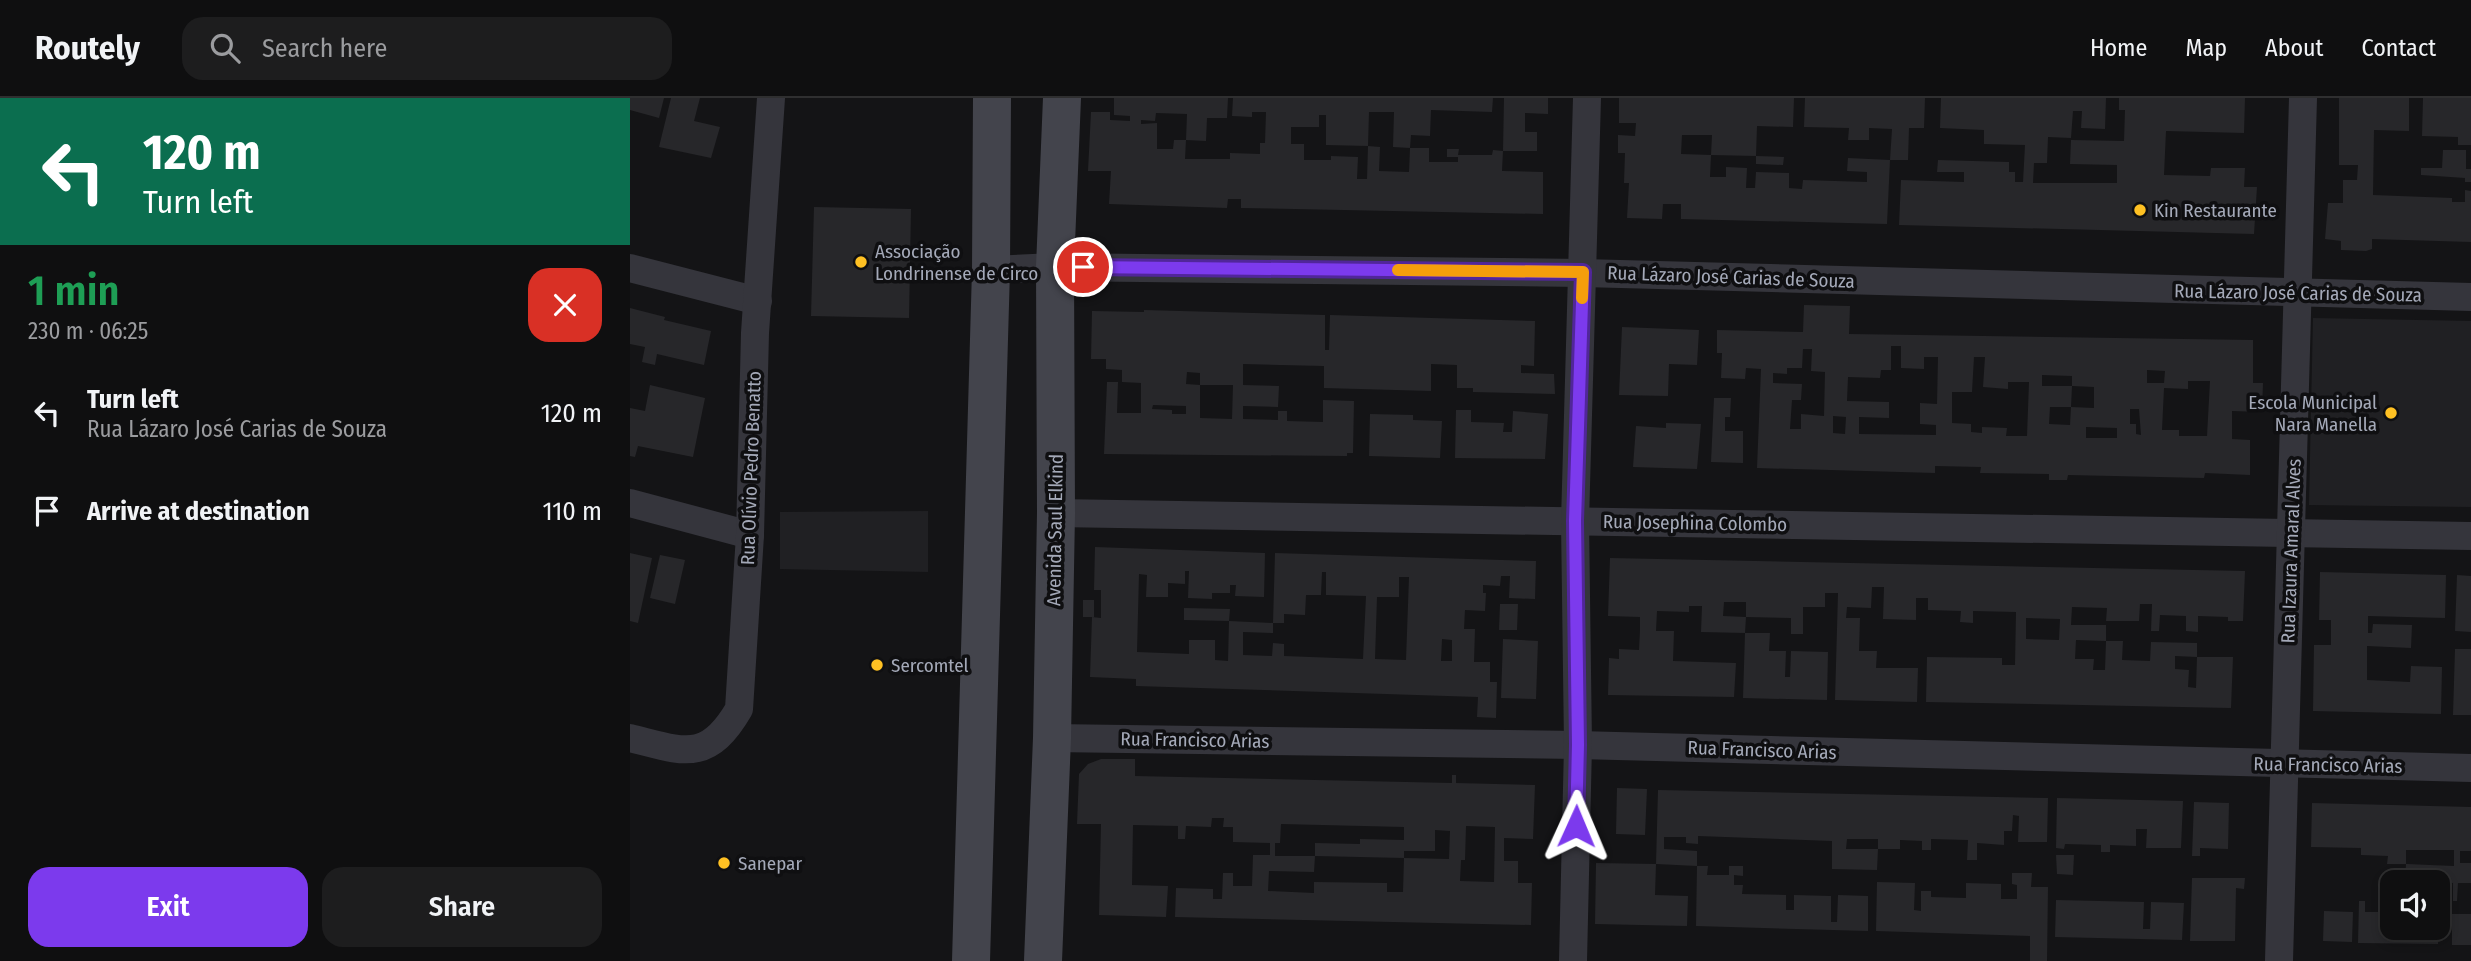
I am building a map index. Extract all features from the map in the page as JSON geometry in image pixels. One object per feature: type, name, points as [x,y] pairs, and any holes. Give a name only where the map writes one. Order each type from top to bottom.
[{"type":"main road","points":[[971,961],[991,270],[992,98]]},
{"type":"main road","name":"Avenida Saul Elkind","points":[[1043,961],[1052,738],[1056,513],[1055,267],[1062,98]]},
{"type":"street","name":"Rua Olívio Pedro Benatto","points":[[630,738],[685,751],[708,745],[727,729],[739,709],[750,535],[758,301],[771,98]]},
{"type":"street","points":[[1573,961],[1578,745],[1575,521],[1587,98]]},
{"type":"street","name":"Rua Izaura Amaral Alves","points":[[2278,961],[2303,98]]},
{"type":"street","name":"Rua Lázaro José Carias de Souza","points":[[991,270],[1055,267],[1583,272],[2471,297]]},
{"type":"street","points":[[630,268],[758,301]]},
{"type":"street","points":[[630,503],[750,535]]},
{"type":"street","name":"Rua Josephina Colombo","points":[[1056,513],[2471,536]]},
{"type":"street","name":"Rua Francisco Arias","points":[[1052,738],[1578,745],[2471,768]]},
{"type":"shaded area","name":"Escola Municipal Nara Manella","points":[[2313,318],[2471,321],[2471,507],[2309,505]]},
{"type":"shaded area","points":[[928,511],[928,572],[780,569],[780,512]]},
{"type":"building","points":[[630,98],[664,98],[659,118],[630,110]]},
{"type":"building","points":[[671,98],[700,98],[694,121],[720,127],[711,158],[659,147]]},
{"type":"building","points":[[1114,98],[1228,98],[1227,118],[1207,118],[1206,141],[1186,140],[1185,159],[1230,159],[1230,153],[1260,154],[1260,143],[1265,143],[1266,112],[1252,112],[1252,117],[1232,116],[1233,98],[1493,98],[1492,112],[1431,110],[1430,136],[1411,135],[1410,148],[1429,148],[1429,162],[1458,162],[1458,157],[1447,157],[1447,149],[1459,149],[1458,155],[1492,155],[1493,150],[1503,151],[1502,171],[1543,172],[1543,214],[1241,208],[1241,199],[1228,199],[1227,208],[1109,204],[1111,171],[1088,171],[1091,112],[1110,112],[1110,120],[1130,121],[1130,116],[1114,115]],"holes":[[[1369,112],[1394,112],[1393,147],[1410,148],[1409,172],[1379,171],[1380,147],[1368,146]],[[1156,113],[1187,114],[1186,140],[1174,140],[1173,149],[1157,149],[1157,123],[1141,124],[1141,120],[1155,121]],[[1319,115],[1326,115],[1326,145],[1368,146],[1367,179],[1357,179],[1358,157],[1331,156],[1331,160],[1304,160],[1304,144],[1291,144],[1291,127],[1319,127]]]},
{"type":"building","points":[[1504,98],[1548,98],[1548,114],[1525,113],[1525,132],[1537,132],[1537,151],[1503,151]]},
{"type":"building","points":[[1619,98],[1794,98],[1793,127],[1757,126],[1756,156],[1711,155],[1710,177],[1726,177],[1726,167],[1747,168],[1746,188],[1755,188],[1756,172],[1789,173],[1789,188],[1802,189],[1803,180],[1867,182],[1867,172],[1847,171],[1848,158],[1890,160],[1887,224],[1681,219],[1681,204],[1663,204],[1662,219],[1627,218],[1629,183],[1624,183],[1625,153],[1618,153],[1618,135],[1635,136],[1636,123],[1619,123]],"holes":[[[1682,135],[1712,135],[1711,155],[1681,154]]]},
{"type":"building","points":[[1805,98],[1925,98],[1924,128],[1909,128],[1908,160],[1890,160],[1892,129],[1869,128],[1869,140],[1848,140],[1849,128],[1804,127]]},
{"type":"building","points":[[1941,98],[2106,98],[2105,129],[2081,128],[2082,111],[2073,111],[2071,138],[2048,137],[2047,163],[2034,163],[2033,183],[2117,183],[2117,165],[2070,164],[2071,140],[2124,141],[2125,110],[2119,110],[2119,98],[2245,98],[2244,133],[2166,131],[2164,175],[2210,176],[2211,168],[2245,168],[2244,187],[2257,187],[2254,234],[1899,225],[1901,180],[1964,182],[1964,172],[1937,172],[1938,160],[2009,162],[2009,172],[2015,172],[2015,182],[2023,182],[2025,145],[1984,144],[1984,130],[1940,128]]},
{"type":"building","points":[[2339,98],[2409,98],[2409,131],[2374,130],[2373,195],[2452,198],[2452,202],[2465,202],[2465,190],[2471,191],[2471,242],[2372,239],[2372,249],[2366,251],[2341,250],[2341,241],[2325,239],[2328,203],[2343,203],[2343,180],[2357,180],[2358,165],[2339,165]]},
{"type":"building","points":[[2423,98],[2471,98],[2471,145],[2458,145],[2458,137],[2422,136]]},
{"type":"building","points":[[2443,150],[2466,150],[2466,169],[2471,169],[2471,182],[2465,182],[2465,178],[2421,175],[2421,168],[2442,168]]},
{"type":"building","points":[[1756,156],[1784,157],[1783,165],[1756,164]]},
{"type":"building","name":"Associação Londrinense de Circo","points":[[814,207],[911,209],[909,318],[811,316]]},
{"type":"building","points":[[1804,305],[1850,306],[1849,334],[2253,340],[2253,383],[2263,383],[2262,412],[2232,411],[2232,439],[2250,440],[2250,475],[2205,473],[2204,478],[2068,475],[2067,480],[2049,480],[2049,474],[1980,473],[1981,467],[1935,466],[1935,473],[1757,468],[1761,369],[1746,368],[1745,379],[1721,378],[1722,353],[1717,353],[1717,330],[1803,332]],"holes":[[[1891,346],[1901,346],[1901,368],[1924,369],[1924,357],[1938,357],[1937,404],[1920,403],[1920,424],[1936,425],[1936,435],[1859,434],[1859,417],[1889,418],[1889,402],[1847,401],[1848,377],[1880,378],[1881,370],[1891,370]],[[1803,349],[1812,349],[1811,371],[1825,372],[1824,416],[1801,414],[1801,429],[1790,429],[1792,400],[1801,400],[1802,384],[1773,383],[1773,373],[1787,374],[1787,368],[1802,368]],[[1974,357],[1985,357],[1983,387],[2008,389],[2008,382],[2029,382],[2027,436],[2006,436],[2007,428],[1982,427],[1982,433],[1971,432],[1971,424],[1952,423],[1952,392],[1972,392]],[[2147,370],[2165,371],[2164,383],[2147,383]],[[2042,375],[2072,376],[2072,386],[2042,386]],[[2188,381],[2210,381],[2207,436],[2179,436],[2179,430],[2162,430],[2164,388],[2188,389]],[[2072,386],[2094,387],[2094,408],[2071,407]],[[2050,407],[2071,407],[2070,425],[2049,424]],[[2130,409],[2139,409],[2141,435],[2136,434],[2136,424],[2130,424]],[[1833,416],[1846,417],[1845,434],[1833,433]],[[2086,427],[2117,428],[2117,438],[2086,438]]]},
{"type":"building","points":[[630,308],[665,317],[664,320],[711,331],[704,365],[657,354],[655,365],[642,362],[645,347],[630,344]]},
{"type":"building","points":[[1092,311],[1325,315],[1325,350],[1329,350],[1330,315],[1535,321],[1534,366],[1521,365],[1521,373],[1554,374],[1555,394],[1473,392],[1473,388],[1457,388],[1457,365],[1431,364],[1431,391],[1324,388],[1324,366],[1243,364],[1243,385],[1279,386],[1278,407],[1243,406],[1243,419],[1278,420],[1278,411],[1287,411],[1287,421],[1323,422],[1323,400],[1354,401],[1353,453],[1347,453],[1347,456],[1104,454],[1107,382],[1118,382],[1117,413],[1141,413],[1141,383],[1122,382],[1122,370],[1106,369],[1106,359],[1091,359]],"holes":[[[1187,372],[1200,373],[1200,385],[1186,384]],[[1200,385],[1233,385],[1232,419],[1200,418]],[[1153,405],[1186,406],[1186,414],[1152,409]]]},
{"type":"building","points":[[1622,327],[1699,330],[1697,365],[1669,364],[1668,396],[1619,395]]},
{"type":"building","points":[[650,385],[705,398],[693,457],[638,446],[635,457],[630,456],[630,408],[645,411]]},
{"type":"building","points":[[1714,398],[1731,398],[1730,417],[1725,417],[1725,431],[1743,431],[1743,463],[1711,462]]},
{"type":"building","points":[[1456,410],[1471,410],[1471,422],[1504,423],[1503,432],[1512,432],[1513,411],[1548,414],[1545,459],[1455,458]]},
{"type":"building","points":[[1370,414],[1413,415],[1413,420],[1442,421],[1440,458],[1369,456]]},
{"type":"building","points":[[1666,423],[1701,424],[1697,469],[1633,467],[1636,426],[1666,428]]},
{"type":"building","points":[[1095,547],[1265,553],[1264,597],[1235,596],[1236,585],[1230,585],[1230,593],[1212,593],[1212,599],[1188,598],[1189,571],[1185,571],[1185,584],[1168,583],[1168,597],[1146,597],[1147,575],[1139,574],[1137,652],[1189,654],[1189,640],[1215,640],[1215,660],[1228,661],[1229,621],[1273,623],[1275,553],[1536,561],[1535,599],[1509,598],[1510,576],[1501,576],[1500,586],[1483,585],[1483,593],[1486,593],[1485,611],[1465,610],[1464,629],[1475,629],[1474,662],[1490,662],[1490,682],[1497,682],[1496,718],[1477,717],[1478,697],[1136,686],[1136,679],[1090,677],[1092,617],[1101,618],[1101,590],[1094,590]],"holes":[[[1322,572],[1326,572],[1326,595],[1366,596],[1363,659],[1284,656],[1284,644],[1273,643],[1272,656],[1243,655],[1243,632],[1273,633],[1273,623],[1284,623],[1284,614],[1305,615],[1306,595],[1321,595]],[[1399,577],[1409,577],[1406,660],[1375,659],[1377,597],[1399,597]],[[1442,639],[1452,640],[1452,661],[1441,661]]]},
{"type":"building","points":[[630,553],[652,558],[638,623],[630,621]]},
{"type":"building","points":[[660,555],[685,560],[675,604],[650,598]]},
{"type":"building","points":[[1610,558],[2245,571],[2243,621],[2228,621],[2228,617],[2198,616],[2198,632],[2186,631],[2186,616],[2160,615],[2159,631],[2151,631],[2152,604],[2140,604],[2139,621],[2106,621],[2107,608],[2072,607],[2071,625],[2106,625],[2106,641],[2123,641],[2122,660],[2150,661],[2151,642],[2197,643],[2197,657],[2233,657],[2231,708],[1926,702],[1927,657],[2002,658],[2002,665],[2015,665],[2016,612],[1973,611],[1973,623],[1960,622],[1961,611],[1928,610],[1928,598],[1916,598],[1916,620],[1883,619],[1884,587],[1872,587],[1871,608],[1847,607],[1846,618],[1860,618],[1859,651],[1877,651],[1876,668],[1918,668],[1917,702],[1835,700],[1838,593],[1825,593],[1825,607],[1803,607],[1803,634],[1791,634],[1791,618],[1746,617],[1745,633],[1701,632],[1702,606],[1689,606],[1689,612],[1657,611],[1656,631],[1674,631],[1673,661],[1736,663],[1734,697],[1608,695],[1609,658],[1619,659],[1619,649],[1639,650],[1640,617],[1608,616]],"holes":[[[1724,602],[1746,602],[1746,617],[1723,616]],[[2026,618],[2060,619],[2059,640],[2026,639]],[[2076,640],[2106,641],[2105,670],[2093,670],[2094,659],[2075,659]],[[2175,656],[2197,657],[2196,688],[2188,687],[2189,670],[2175,669]]]},
{"type":"building","points":[[2320,572],[2446,575],[2445,618],[2368,616],[2368,633],[2372,633],[2373,624],[2412,625],[2411,648],[2367,646],[2367,680],[2410,682],[2411,666],[2442,667],[2441,714],[2313,711],[2314,645],[2331,645],[2331,620],[2319,620]]},
{"type":"building","points":[[2457,575],[2471,576],[2471,632],[2455,631]]},
{"type":"building","points":[[1083,600],[1094,600],[1094,617],[1083,617]]},
{"type":"building","points":[[1500,604],[1518,604],[1517,630],[1499,630]]},
{"type":"building","points":[[1184,608],[1230,609],[1229,621],[1184,620]]},
{"type":"building","points":[[1745,633],[1770,633],[1769,651],[1786,651],[1785,677],[1790,677],[1791,651],[1828,652],[1827,700],[1743,698]]},
{"type":"building","points":[[1503,639],[1538,641],[1536,699],[1501,698]]},
{"type":"building","points":[[2455,649],[2471,649],[2471,715],[2453,715]]},
{"type":"building","points":[[1101,759],[1135,759],[1135,776],[1452,783],[1452,775],[1456,775],[1456,783],[1535,785],[1533,839],[1504,838],[1504,861],[1518,861],[1518,883],[1532,883],[1531,925],[1175,917],[1176,888],[1213,889],[1213,899],[1222,899],[1223,873],[1233,873],[1233,886],[1252,886],[1253,855],[1270,855],[1270,843],[1233,842],[1233,827],[1223,827],[1224,818],[1212,818],[1211,827],[1186,826],[1185,839],[1178,839],[1178,826],[1133,825],[1132,885],[1168,886],[1166,917],[1099,915],[1101,824],[1077,824],[1079,774],[1088,764]],"holes":[[[1281,824],[1404,827],[1404,840],[1360,839],[1360,844],[1315,843],[1315,856],[1275,856],[1275,843],[1280,843]],[[1466,826],[1495,827],[1494,882],[1460,881],[1461,860],[1465,860]],[[1435,830],[1450,831],[1449,859],[1404,858],[1404,851],[1435,851]],[[1315,856],[1404,858],[1403,892],[1387,892],[1387,883],[1314,882],[1314,893],[1268,891],[1269,871],[1314,872]]]},
{"type":"building","points":[[1617,788],[1647,789],[1645,835],[1616,834]]},
{"type":"building","points":[[1658,790],[2048,798],[2047,842],[2018,842],[2019,816],[2013,815],[2012,831],[2004,831],[2004,845],[1977,843],[1977,860],[1967,860],[1968,840],[1931,839],[1931,850],[1922,850],[1922,841],[1900,840],[1900,849],[1878,849],[1877,870],[1832,869],[1832,841],[1698,836],[1698,844],[1686,843],[1686,837],[1664,837],[1664,849],[1697,851],[1697,866],[1656,864]],"holes":[[[1847,839],[1878,839],[1878,849],[1846,849]]]},
{"type":"building","points":[[2057,798],[2183,801],[2181,848],[2146,848],[2147,829],[2136,829],[2136,846],[2110,845],[2110,852],[2101,852],[2101,845],[2065,844],[2064,849],[2056,848]]},
{"type":"building","points":[[2194,802],[2229,803],[2228,849],[2200,848],[2200,856],[2192,856]]},
{"type":"building","points":[[2312,803],[2471,807],[2471,851],[2460,851],[2460,863],[2471,863],[2471,883],[2458,883],[2457,901],[2453,901],[2450,870],[2406,870],[2406,864],[2387,864],[2388,856],[2361,855],[2361,848],[2311,847]],"holes":[[[2406,850],[2454,850],[2454,866],[2406,864]]]},
{"type":"building","points":[[2056,855],[2074,855],[2073,875],[2057,874]]},
{"type":"building","points":[[1596,863],[1656,864],[1655,895],[1688,896],[1687,926],[1595,924]]},
{"type":"building","points":[[1697,866],[1708,866],[1707,875],[1729,875],[1729,866],[1743,866],[1743,876],[1734,875],[1734,885],[1743,885],[1742,894],[1786,895],[1786,910],[1794,910],[1794,895],[1831,896],[1831,922],[1837,922],[1838,895],[1868,896],[1868,931],[1696,926]]},
{"type":"building","points":[[2012,873],[2032,873],[2031,887],[2048,887],[2047,961],[2030,961],[2030,936],[1876,931],[1877,882],[1915,883],[1914,910],[1921,911],[1921,891],[1931,891],[1931,897],[1966,898],[1966,883],[2001,884],[2001,899],[2017,899],[2017,885],[2012,884]]},
{"type":"building","points":[[2192,878],[2245,878],[2244,889],[2236,888],[2235,941],[2190,941]]},
{"type":"building","points":[[2056,900],[2144,902],[2143,929],[2150,929],[2151,902],[2184,903],[2182,940],[2055,937]]},
{"type":"building","points":[[2359,901],[2365,901],[2365,912],[2380,912],[2380,940],[2438,940],[2438,944],[2358,943]]},
{"type":"building","points":[[2324,911],[2353,912],[2352,942],[2323,941]]},
{"type":"building","points":[[2452,914],[2471,914],[2471,945],[2452,945]]},
{"type":"slow traffic","points":[[1398,270],[1583,272],[1582,298]]},
{"type":"place","name":"Kin Restaurante","points":[[2140,210]]},
{"type":"place","name":"Associação Londrinense de Circo","points":[[861,262]]},
{"type":"place","name":"Escola Municipal Nara Manella","points":[[2391,413]]},
{"type":"place","name":"Sercomtel","points":[[877,665]]},
{"type":"place","name":"Sanepar","points":[[724,863]]},
{"type":"route","points":[[1083,267],[1583,272],[1575,521],[1578,745],[1576,826]]}]
